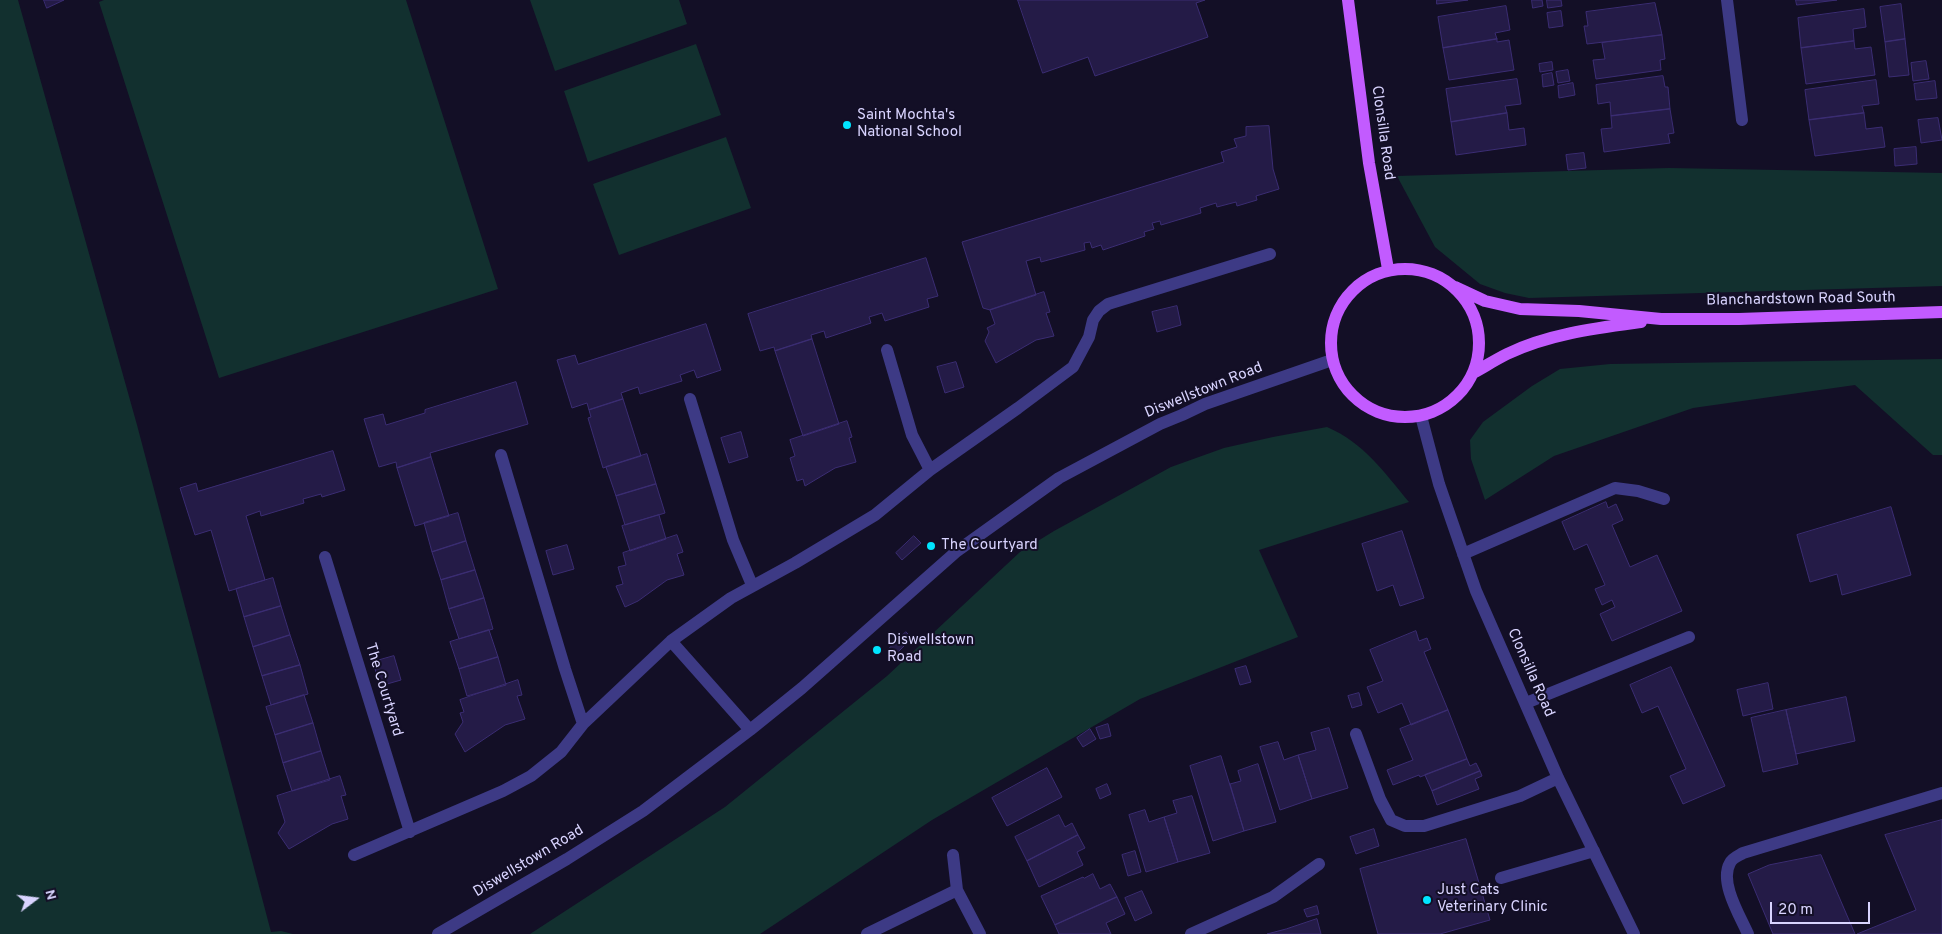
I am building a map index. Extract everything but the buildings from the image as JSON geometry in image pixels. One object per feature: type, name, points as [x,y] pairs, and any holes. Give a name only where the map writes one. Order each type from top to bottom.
[{"type":"main road","name":"Clonsilla Road","points":[[1348,0],[1369,163],[1388,269]]},
{"type":"main road","points":[[1412,268],[1435,274],[1455,287],[1470,305],[1478,328],[1480,351],[1473,373],[1461,393],[1442,408],[1421,416],[1398,418],[1375,412],[1362,404],[1340,381],[1332,360],[1330,336],[1336,313],[1348,293],[1366,278],[1388,269],[1412,268]]},
{"type":"main road","name":"Blanchardstown Road South","points":[[1455,287],[1485,301],[1520,309],[1579,311],[1661,319],[1739,319],[1942,312]]},
{"type":"main road","name":"Blanchardstown Road South","points":[[1473,373],[1508,354],[1538,342],[1587,330],[1661,319]]},
{"type":"street","points":[[1727,0],[1742,120]]},
{"type":"street","points":[[354,855],[503,791],[531,776],[561,752],[583,724],[671,641],[731,598],[796,563],[875,515],[930,470],[1073,367],[1089,337],[1093,320],[1099,311],[1108,304],[1270,254]]},
{"type":"street","points":[[887,350],[912,435],[930,470]]},
{"type":"street","name":"Diswellstown Road","points":[[438,934],[567,859],[643,811],[750,730],[830,664],[957,551],[1059,478],[1182,414],[1332,360]]},
{"type":"street","points":[[690,398],[733,540],[752,586]]},
{"type":"street","name":"Clonsilla Road","points":[[1421,416],[1439,484],[1476,591],[1558,778],[1634,934]]},
{"type":"street","points":[[501,455],[564,669],[583,724]]},
{"type":"street","points":[[1463,554],[1615,488],[1638,491],[1664,499]]},
{"type":"street","name":"The Courtyard","points":[[325,557],[410,832]]},
{"type":"street","points":[[1526,703],[1689,637]]},
{"type":"street","points":[[671,641],[750,730]]},
{"type":"street","points":[[1356,734],[1380,799],[1391,820],[1405,826],[1432,824],[1520,796],[1558,778]]},
{"type":"street","points":[[1748,934],[1729,892],[1727,873],[1730,862],[1736,857],[1742,853],[1942,793]]},
{"type":"street","points":[[1501,878],[1594,851]]},
{"type":"street","points":[[953,855],[957,890],[980,934]]},
{"type":"street","points":[[1191,934],[1273,897],[1319,864]]},
{"type":"street","points":[[867,934],[957,890]]},
{"type":"green space","points":[[0,0],[18,0],[137,425],[271,932],[281,931],[293,934],[0,934]]},
{"type":"green space","points":[[104,0],[406,0],[498,289],[219,378],[99,2]]},
{"type":"green space","points":[[530,0],[679,0],[687,24],[555,71]]},
{"type":"green space","points":[[696,44],[721,115],[588,162],[564,91]]},
{"type":"green space","points":[[726,137],[751,208],[619,255],[593,184]]},
{"type":"green space","points":[[1669,168],[1942,173],[1942,286],[1529,298],[1505,293],[1480,284],[1435,247],[1397,176]]},
{"type":"green space","points":[[1942,359],[1942,455],[1933,455],[1855,385],[1693,408],[1554,456],[1485,500],[1471,459],[1470,440],[1483,422],[1532,386],[1560,369],[1610,364]]},
{"type":"green space","points":[[1327,427],[1352,441],[1373,459],[1409,502],[1259,550],[1298,637],[1140,699],[932,820],[760,934],[530,934],[725,807],[887,676],[1020,552],[1054,531],[1171,467],[1224,448]]},
{"type":"place","name":"Saint Mochta's National School","points":[[847,125]]},
{"type":"place","name":"The Courtyard","points":[[931,546]]},
{"type":"place","name":"Diswellstown Road","points":[[877,650]]},
{"type":"place","name":"Just Cats Veterinary Clinic","points":[[1427,900]]}]
